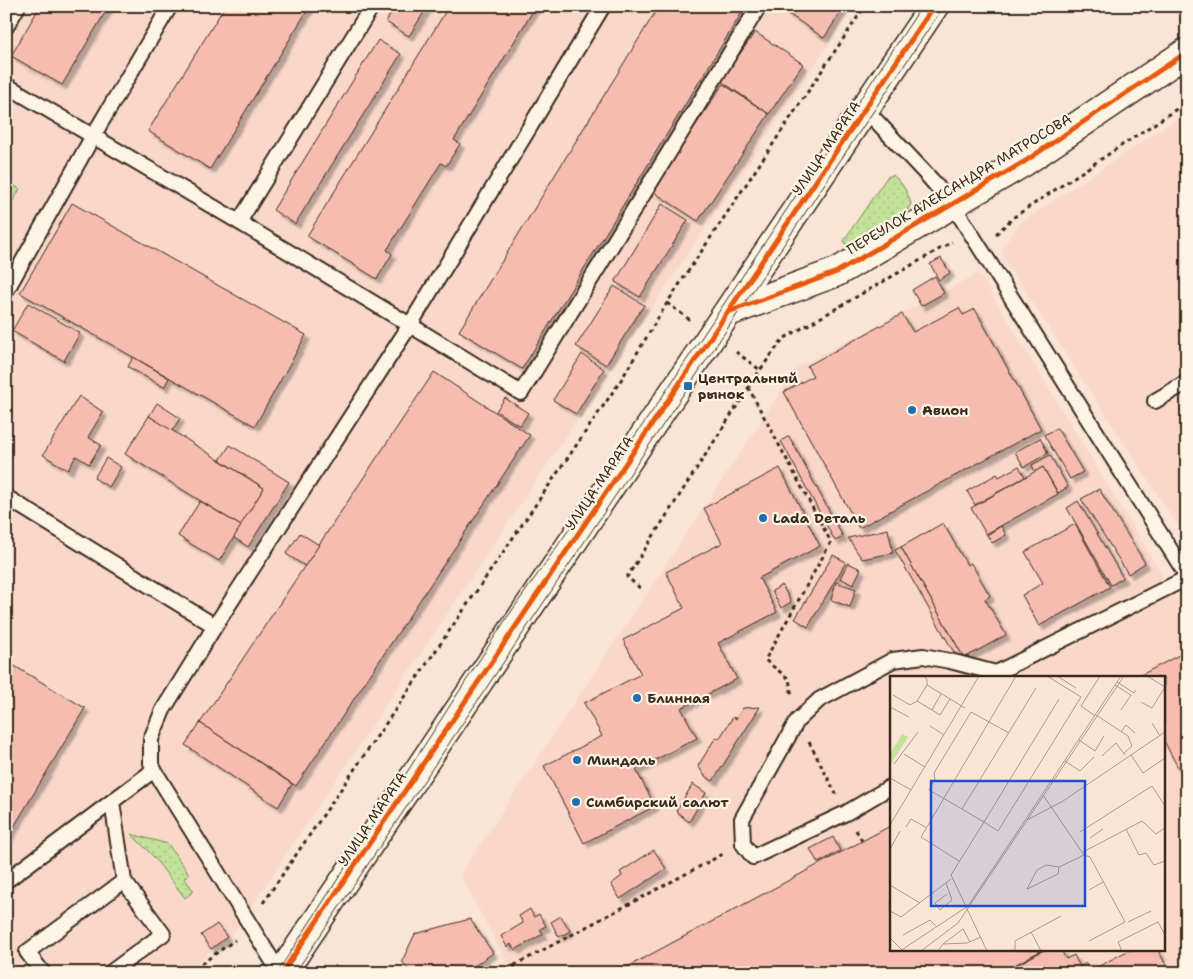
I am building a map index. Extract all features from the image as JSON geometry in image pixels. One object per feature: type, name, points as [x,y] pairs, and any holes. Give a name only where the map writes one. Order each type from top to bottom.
[{"type":"street","name":"УЛИЦА МАРАТА","points":[[281,973],[730,311],[934,6]]},
{"type":"street","name":"ПЕРЕУЛОК АЛЕКСАНДРА МАТРОСОВА","points":[[730,311],[837,272],[1024,162],[1187,52]]},
{"type":"lane","points":[[6,27],[18,6]]},
{"type":"lane","points":[[6,291],[93,136],[170,6]]},
{"type":"lane","points":[[239,222],[372,6]]},
{"type":"lane","points":[[281,973],[154,770],[151,762],[151,739],[163,710],[215,626],[410,325],[603,6]]},
{"type":"lane","points":[[6,85],[239,222],[521,392],[759,6]]},
{"type":"lane","points":[[865,109],[953,205],[1182,558],[1187,577],[996,675],[950,660],[924,656],[893,660],[819,700],[797,721],[742,819],[742,844],[753,857],[846,813],[890,787]]},
{"type":"lane","points":[[1154,401],[1187,382]]},
{"type":"lane","points":[[6,497],[215,626]]},
{"type":"lane","points":[[6,881],[154,770]]},
{"type":"lane","points":[[110,973],[163,934],[124,881],[112,802]]},
{"type":"lane","points":[[42,973],[27,952],[124,881]]},
{"type":"path","points":[[188,973],[241,936],[621,380],[667,303],[865,6]]},
{"type":"path","points":[[994,236],[1014,217],[1187,102]]},
{"type":"path","points":[[640,588],[627,577],[748,387],[783,339],[971,232]]},
{"type":"path","points":[[748,387],[831,542],[765,660],[788,679],[797,721],[862,841]]},
{"type":"path","points":[[836,795],[844,791]]},
{"type":"path","points":[[500,973],[742,844]]},
{"type":"path","points":[[513,965],[518,973]]},
{"type":"shaded area","points":[[6,6],[854,6],[245,916],[228,940],[182,973],[6,973]]},
{"type":"shaded area","points":[[1187,112],[1187,523],[1179,527],[1003,257],[1003,247],[1020,223]]},
{"type":"shaded area","name":"Центральный рынок","points":[[979,273],[1187,616],[1187,973],[513,973],[460,875],[797,367]]},
{"type":"green space","points":[[893,175],[904,188],[910,200],[911,204],[906,212],[852,246],[845,244],[844,240],[887,177]]},
{"type":"green space","points":[[6,183],[20,189],[6,213]]},
{"type":"green space","points":[[131,834],[168,844],[189,874],[184,878],[194,891],[185,898],[152,855]]},
{"type":"building","points":[[40,6],[109,6],[62,85],[11,56]]},
{"type":"building","points":[[225,6],[310,6],[210,169],[148,131]]},
{"type":"building","points":[[395,6],[428,6],[409,36],[386,22]]},
{"type":"building","points":[[449,6],[536,6],[454,140],[460,144],[446,166],[441,163],[387,250],[392,254],[377,279],[307,236]]},
{"type":"building","points":[[659,6],[746,6],[522,369],[459,331]]},
{"type":"building","points":[[777,6],[845,6],[824,38]]},
{"type":"building","points":[[755,32],[803,64],[769,114],[721,81]]},
{"type":"building","points":[[378,40],[401,54],[295,224],[273,210]]},
{"type":"building","points":[[723,84],[769,114],[698,221],[652,191]]},
{"type":"building","points":[[72,203],[306,335],[255,426],[20,293]]},
{"type":"building","points":[[662,204],[688,220],[640,297],[615,282]]},
{"type":"building","points":[[941,258],[950,273],[939,280],[930,264]]},
{"type":"building","points":[[935,276],[944,293],[921,306],[912,290]]},
{"type":"building","points":[[614,286],[644,305],[606,365],[576,346]]},
{"type":"building","points":[[28,303],[80,333],[64,361],[12,331]]},
{"type":"building","name":"Авион","points":[[959,308],[963,315],[975,309],[1041,429],[859,528],[784,392],[813,376],[807,366],[902,314],[913,332]]},
{"type":"building","points":[[582,354],[604,369],[576,414],[553,400]]},
{"type":"building","points":[[133,357],[169,378],[164,387],[128,367]]},
{"type":"building","points":[[434,372],[530,435],[296,786],[200,723]]},
{"type":"building","points":[[79,396],[103,412],[88,437],[101,445],[89,464],[76,456],[68,470],[43,455]]},
{"type":"building","points":[[505,398],[528,413],[520,426],[496,411]]},
{"type":"building","points":[[157,403],[180,418],[172,431],[149,416]]},
{"type":"building","points":[[149,416],[264,488],[241,526],[125,454]]},
{"type":"building","points":[[1057,428],[1083,472],[1070,479],[1044,435]]},
{"type":"building","points":[[789,436],[843,537],[835,541],[781,441]]},
{"type":"building","points":[[1040,438],[1048,453],[1024,467],[1015,452]]},
{"type":"building","points":[[230,445],[289,482],[248,547],[233,537],[264,488],[220,460]]},
{"type":"building","points":[[1050,455],[1068,487],[1058,493],[1043,467],[1035,472],[1032,465]]},
{"type":"building","points":[[106,458],[121,467],[109,487],[94,478]]},
{"type":"building","points":[[1019,466],[1025,477],[975,505],[967,491],[997,474],[999,477]]},
{"type":"building","points":[[1043,467],[1058,494],[986,534],[971,508]]},
{"type":"building","points":[[780,468],[820,546],[759,578],[777,612],[718,643],[737,679],[681,708],[697,738],[636,770],[655,806],[584,843],[544,766],[602,736],[584,703],[641,674],[623,640],[684,608],[666,572],[722,543],[704,508]]},
{"type":"building","points":[[1099,489],[1145,563],[1128,574],[1081,499]]},
{"type":"building","points":[[200,501],[241,526],[219,561],[178,536]]},
{"type":"building","points":[[1078,501],[1123,578],[1111,585],[1067,508]]},
{"type":"building","points":[[943,523],[967,565],[971,563],[990,596],[985,599],[1006,635],[964,658],[901,547]]},
{"type":"building","points":[[1075,524],[1110,587],[1039,626],[1022,595],[1043,583],[1025,552]]},
{"type":"building","points":[[1001,526],[1006,535],[992,543],[987,535]]},
{"type":"building","points":[[888,529],[893,553],[862,559],[848,538]]},
{"type":"building","points":[[300,533],[319,545],[305,566],[286,554]]},
{"type":"building","points":[[901,547],[964,658],[959,661],[895,550]]},
{"type":"building","points":[[833,555],[846,562],[808,627],[795,619]]},
{"type":"building","points":[[848,563],[861,569],[853,585],[840,578]]},
{"type":"building","points":[[836,582],[856,589],[850,607],[831,600]]},
{"type":"building","points":[[782,585],[791,602],[781,608],[772,591]]},
{"type":"building","points":[[1187,651],[1187,785],[1166,745],[1166,676],[1139,676]]},
{"type":"building","points":[[6,661],[85,708],[6,840]]},
{"type":"building","points":[[760,707],[713,781],[705,776],[698,766],[716,737],[719,739],[733,717],[736,719],[743,708]]},
{"type":"building","points":[[200,723],[292,784],[278,807],[185,745]]},
{"type":"building","points":[[693,784],[706,793],[689,822],[676,811]]},
{"type":"building","points":[[1187,786],[1187,800],[1181,789]]},
{"type":"building","points":[[890,826],[890,952],[1038,952],[1000,973],[616,973]]},
{"type":"building","points":[[833,837],[840,851],[818,863],[810,849]]},
{"type":"building","points":[[654,850],[666,869],[620,899],[611,884],[622,876],[620,872]]},
{"type":"building","points":[[530,909],[534,917],[539,914],[546,926],[540,929],[543,934],[515,950],[511,944],[507,947],[501,936],[523,923],[519,916]]},
{"type":"building","points":[[561,916],[570,931],[559,937],[551,922]]},
{"type":"building","points":[[470,919],[493,953],[464,973],[410,973],[402,961],[415,934]]},
{"type":"building","points":[[217,924],[227,937],[211,949],[201,935]]},
{"type":"building","points":[[1040,952],[1062,952],[1066,959],[1074,955],[1080,967],[1086,963],[1091,973],[1002,973]]},
{"type":"building","points":[[1125,952],[1159,952],[1168,969],[1162,973],[1091,973],[1090,971]]},
{"type":"tram line","points":[[277,973],[506,619],[658,403],[922,6]]},
{"type":"tram line","points":[[295,973],[944,6]]},
{"type":"cycle path","points":[[282,973],[934,6]]},
{"type":"cycle path","points":[[731,311],[837,272],[1024,162],[1187,52]]},
{"type":"place","name":"Центральный рынок","points":[[688,386]]},
{"type":"place","name":"Авион","points":[[912,410]]},
{"type":"place","name":"Lada Dеталь","points":[[763,518]]},
{"type":"place","name":"Блинная","points":[[637,698]]},
{"type":"place","name":"Миндаль","points":[[577,760]]},
{"type":"place","name":"Симбирский салют","points":[[576,802]]}]
